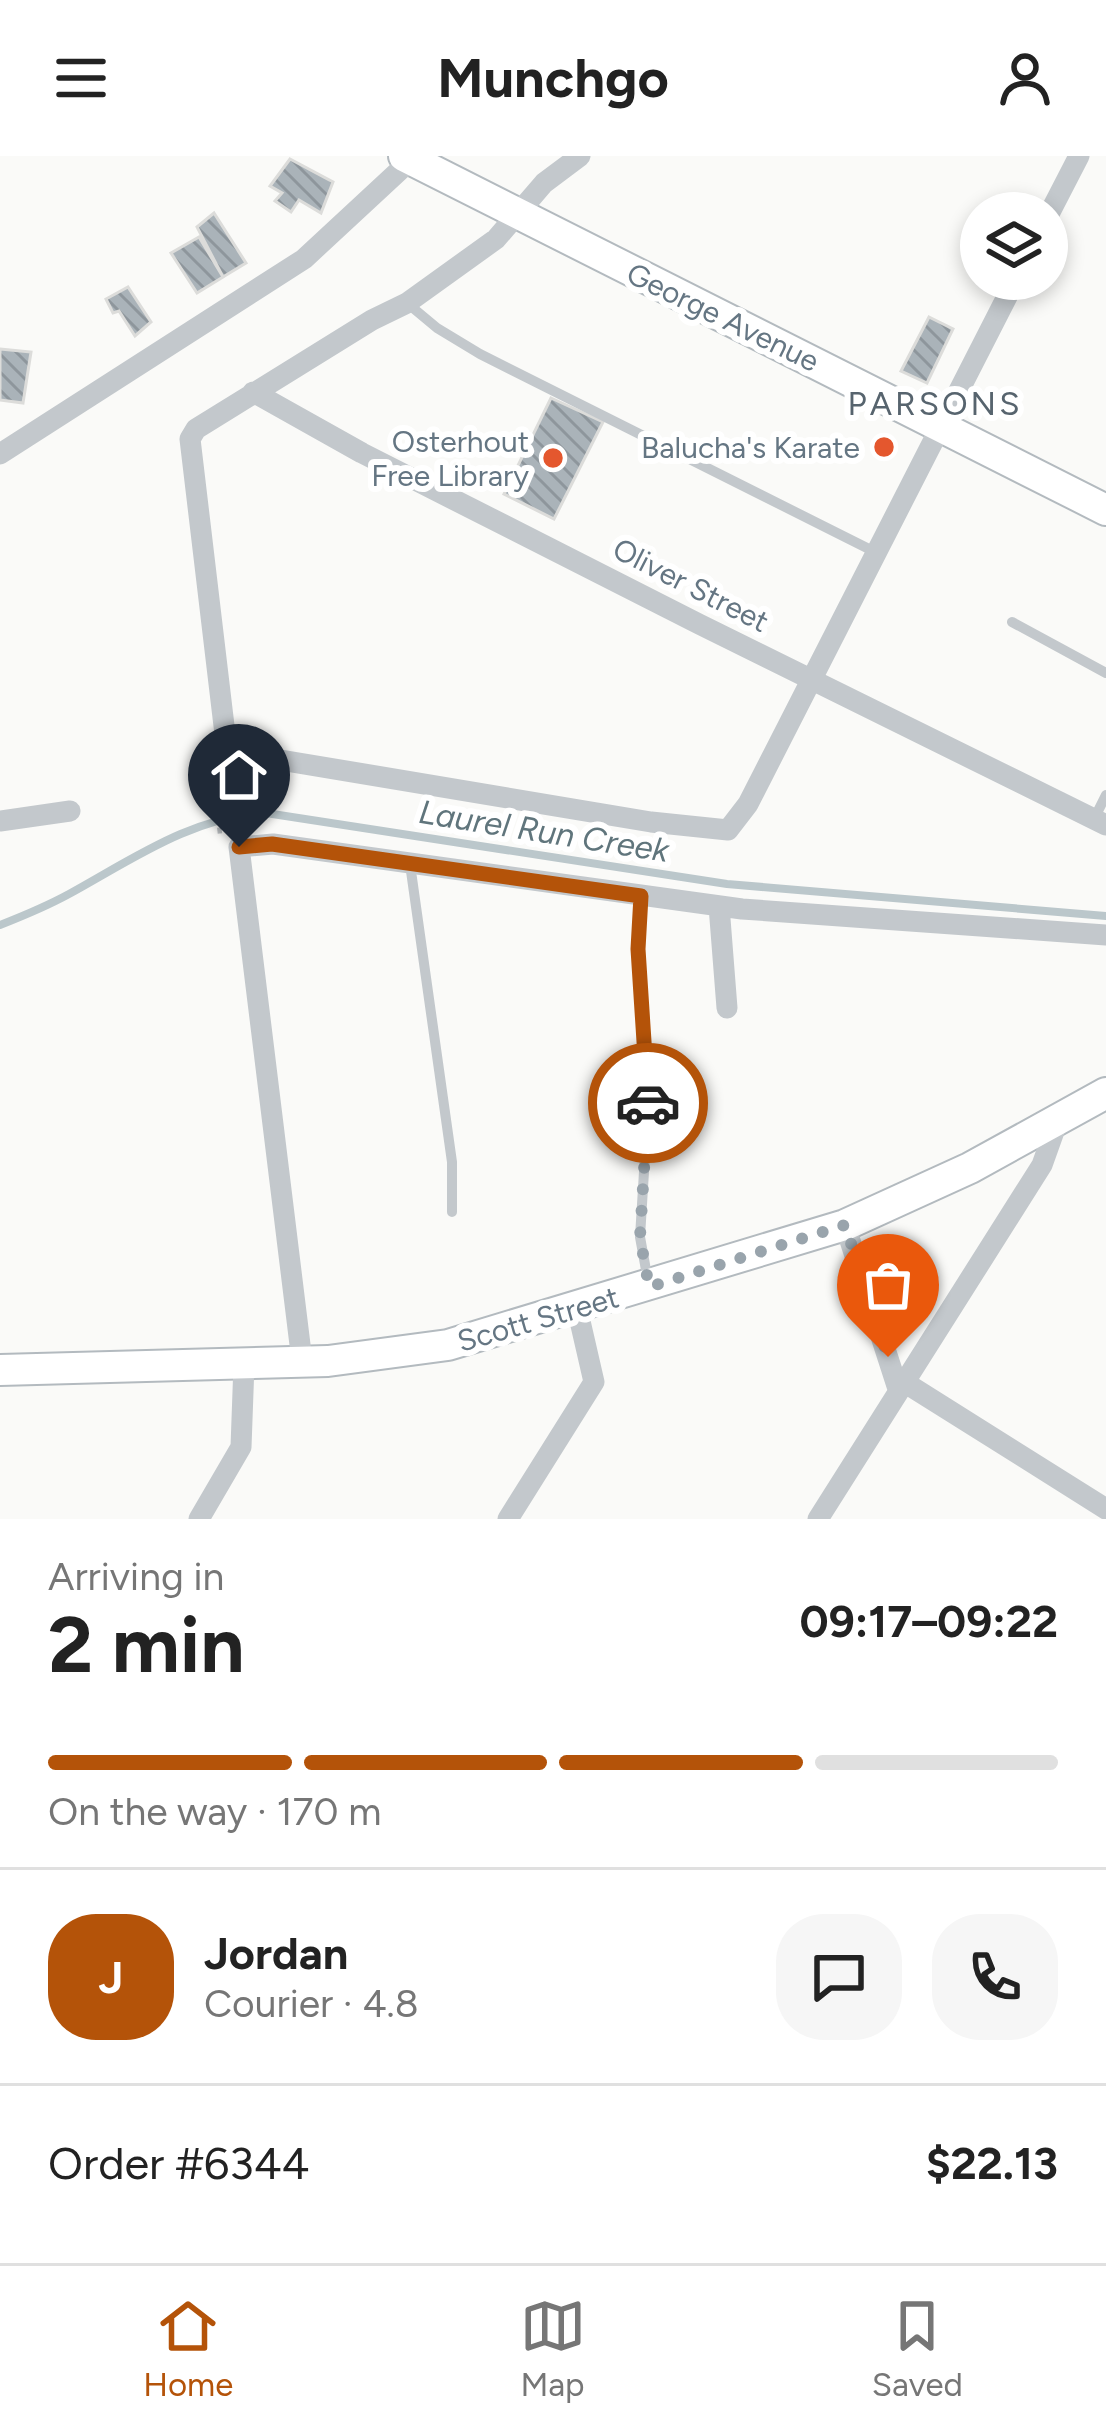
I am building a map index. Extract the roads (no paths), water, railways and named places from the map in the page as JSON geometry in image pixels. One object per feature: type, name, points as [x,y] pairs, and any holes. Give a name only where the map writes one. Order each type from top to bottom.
[{"type":"street","points":[[580,156],[544,183],[496,238],[407,303],[253,392],[196,429],[190,439],[226,752],[651,822],[728,830],[745,811],[1005,300]]},
{"type":"street","points":[[1060,192],[1079,156]]},
{"type":"street","points":[[0,454],[304,259],[410,157]]},
{"type":"street","name":"George Avenue","points":[[410,157],[1106,510]]},
{"type":"street","name":"Oliver Street","points":[[253,392],[362,453],[1100,822]]},
{"type":"street","points":[[0,821],[70,812]]},
{"type":"street","points":[[302,1361],[239,847],[272,844],[719,906],[1106,935]]},
{"type":"street","points":[[719,906],[728,1008]]},
{"type":"street","name":"Scott Street","points":[[0,1370],[366,1358],[448,1345],[845,1225],[1057,1123],[1106,1093]]},
{"type":"street","points":[[818,1519],[1042,1165],[1057,1123]]},
{"type":"street","points":[[845,1225],[901,1385],[1106,1509]]},
{"type":"street","points":[[508,1519],[594,1382],[577,1308]]},
{"type":"street","points":[[199,1519],[241,1447],[244,1364]]},
{"type":"lane","points":[[407,303],[480,354],[875,552]]},
{"type":"lane","points":[[1012,622],[1106,673]]},
{"type":"lane","points":[[1100,822],[1106,795]]},
{"type":"lane","points":[[410,864],[452,1162],[452,1212]]},
{"type":"lane","points":[[641,896],[638,949],[649,1090],[640,1237],[649,1287]]},
{"type":"waterway","name":"Laurel Run Creek","points":[[0,925],[188,831],[266,813],[727,884],[1106,916]]},
{"type":"place","name":"Balucha's Karate","points":[[884,447]]},
{"type":"place","name":"Osterhout Free Library","points":[[553,458]]},
{"type":"district","name":"PARSONS","points":[[935,403]]}]
